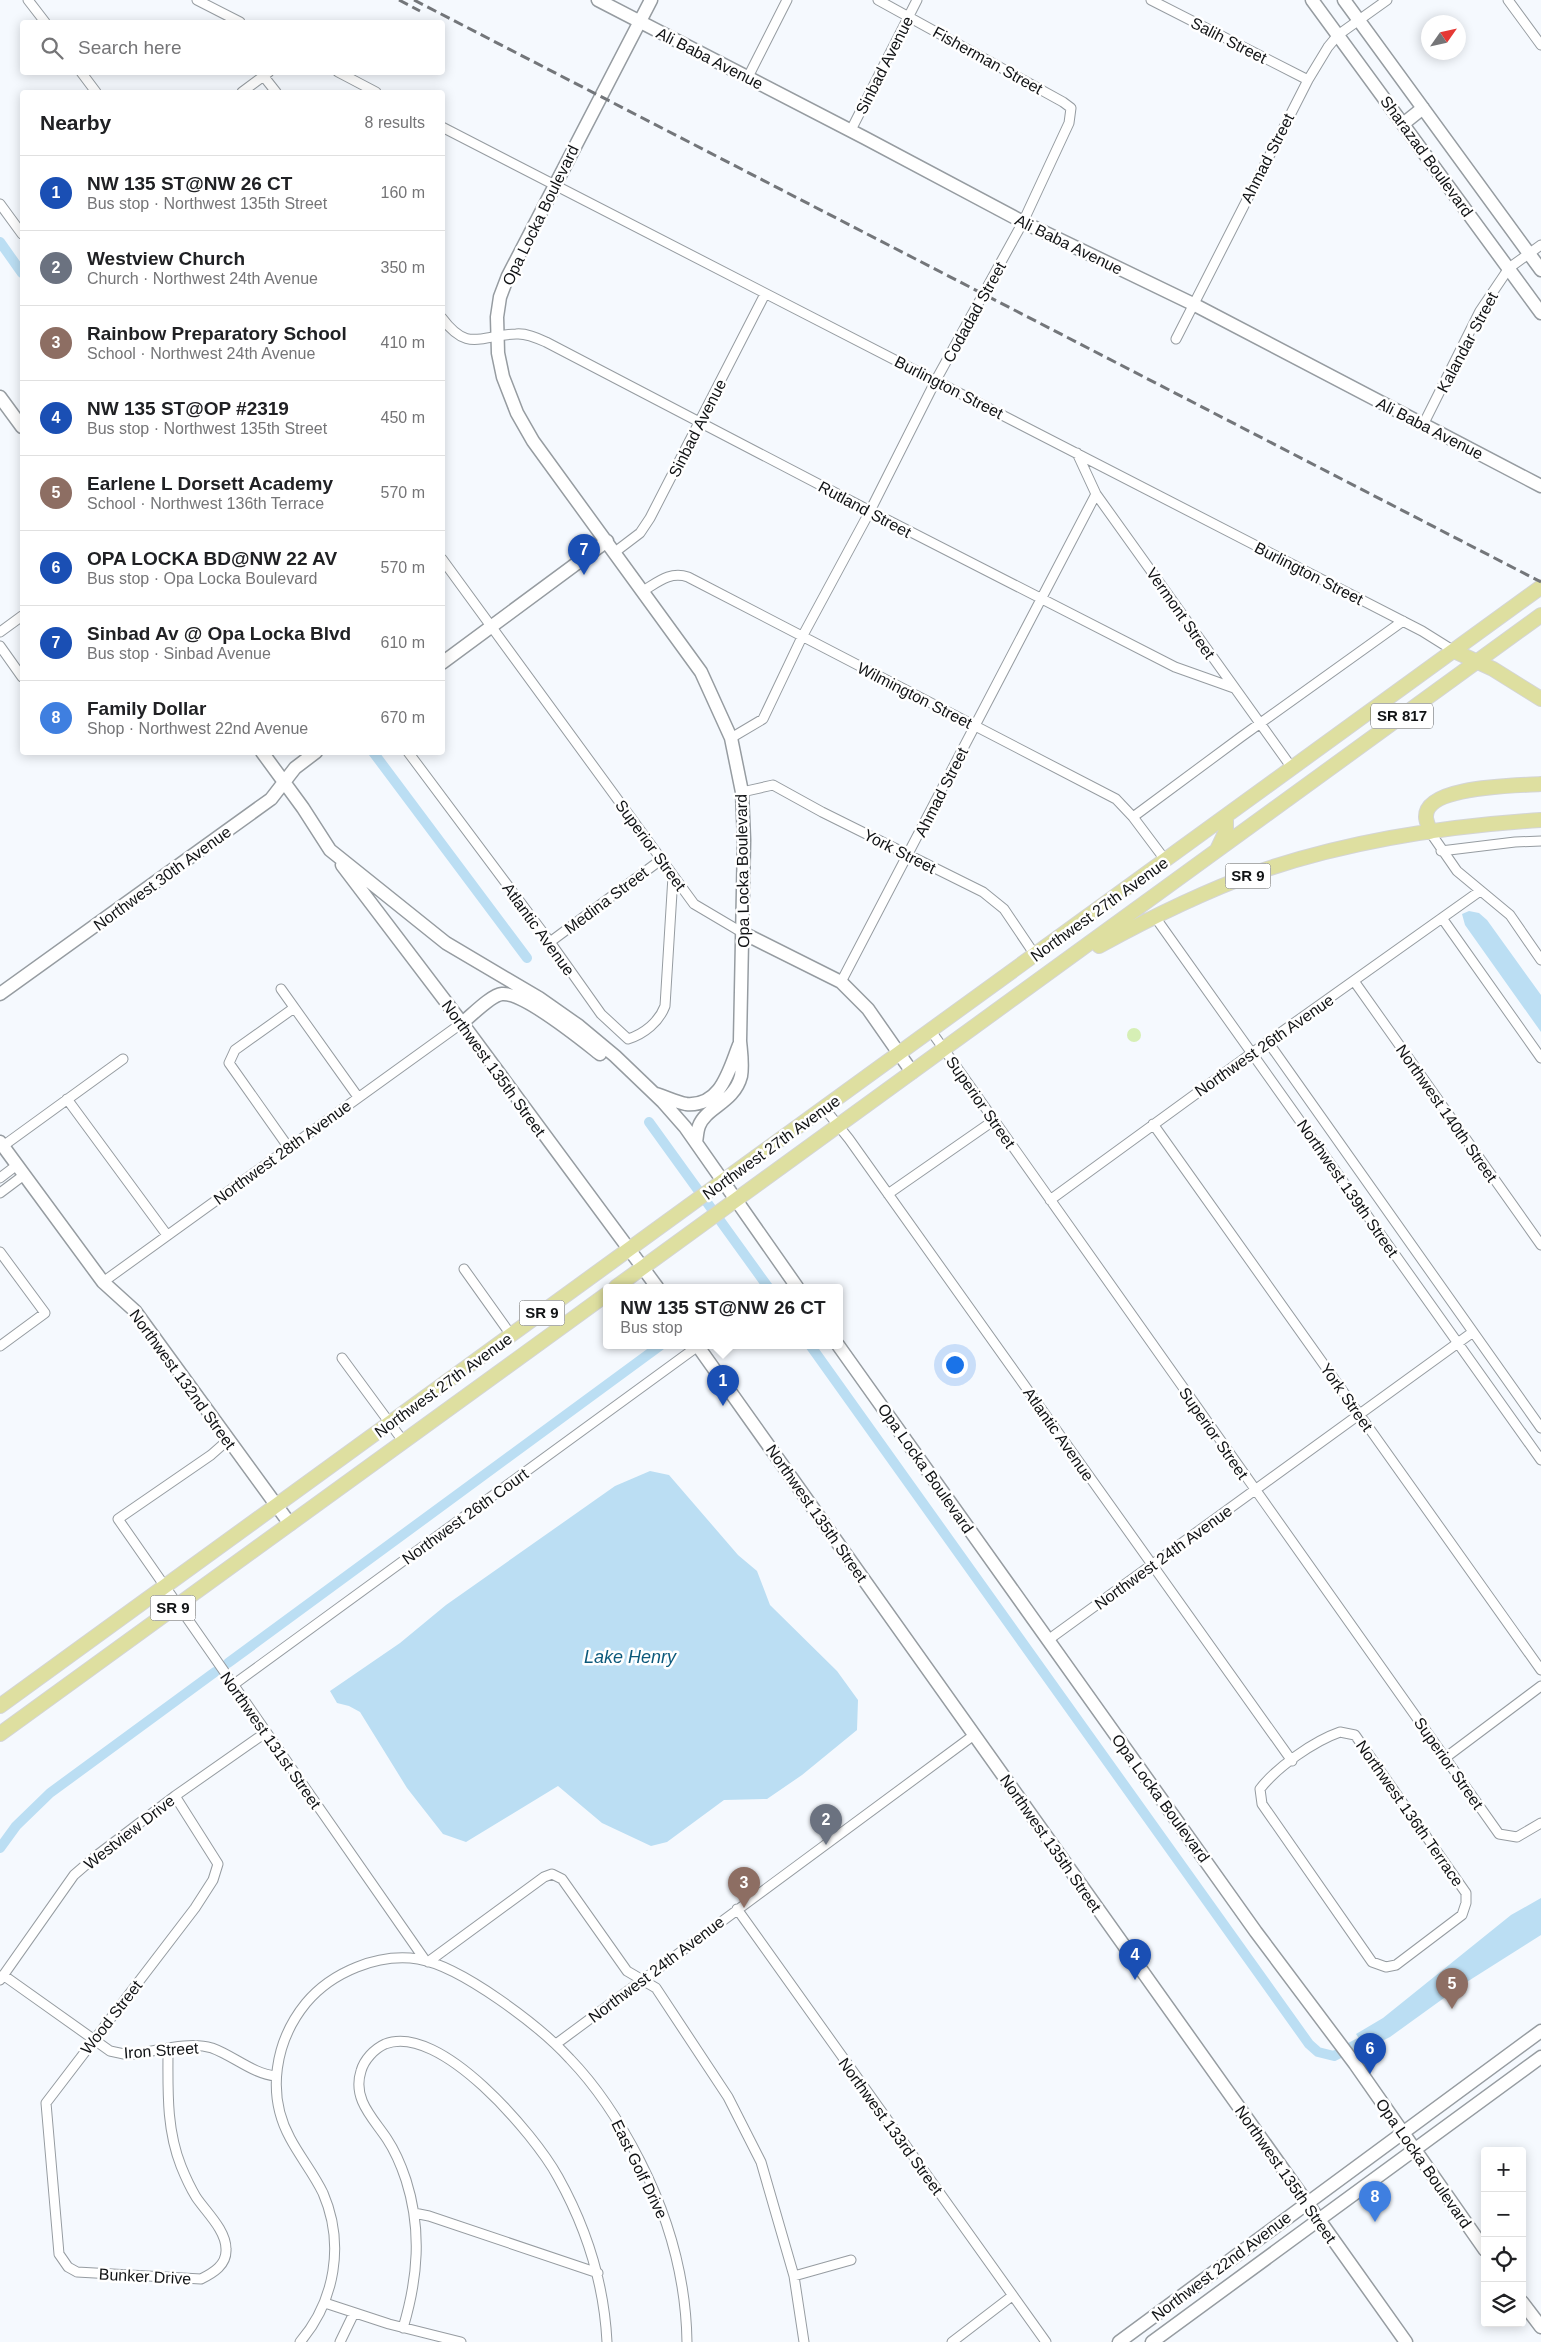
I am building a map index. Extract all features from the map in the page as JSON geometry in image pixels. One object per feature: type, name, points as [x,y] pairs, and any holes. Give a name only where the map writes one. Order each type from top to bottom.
[{"type":"main road","name":"Ali Baba Avenue","points":[[598,0],[851,130],[1022,222],[1193,304],[1423,426],[1541,486]]},
{"type":"main road","name":"Opa Locka Boulevard","points":[[651,0],[504,284],[497,317],[503,377],[521,422],[701,672],[731,738],[742,792],[744,840],[740,1041],[742,1063],[736,1088],[729,1099],[700,1125],[696,1142]]},
{"type":"main road","name":"Sharazad Boulevard","points":[[1312,0],[1541,313]]},
{"type":"main road","name":"Sharazad Boulevard","points":[[1344,0],[1541,270]]},
{"type":"main road","points":[[1403,124],[1423,108]]},
{"type":"main road","points":[[0,396],[20,424]]},
{"type":"main road","points":[[445,661],[607,541]]},
{"type":"main road","name":"Northwest 27th Avenue","points":[[0,1706],[1541,587]]},
{"type":"main road","name":"Northwest 27th Avenue","points":[[620,1284],[1541,615]]},
{"type":"main road","points":[[1454,651],[1478,661],[1541,699]]},
{"type":"main road","points":[[264,755],[330,850],[446,943],[539,998],[578,1026],[624,1065],[652,1092],[680,1120],[696,1142],[732,1204],[795,1284]]},
{"type":"main road","name":"Northwest 30th Avenue","points":[[0,994],[271,799],[295,768],[312,755]]},
{"type":"main road","points":[[1430,832],[1426,816],[1429,807],[1436,799],[1454,792],[1541,784]]},
{"type":"main road","points":[[1246,830],[1244,819],[1259,792]]},
{"type":"main road","points":[[1217,850],[1226,831],[1226,816]]},
{"type":"main road","name":"SR 9","points":[[1077,953],[1099,946],[1155,917],[1258,872],[1350,846],[1430,832],[1541,820]]},
{"type":"main road","name":"Northwest 135th Street","points":[[330,850],[462,1023],[654,1284]]},
{"type":"main road","name":"Superior Street","points":[[743,933],[841,982],[868,1010],[912,1072]]},
{"type":"main road","points":[[462,1023],[493,998],[501,994],[511,995],[552,1018],[613,1064],[624,1065]]},
{"type":"main road","points":[[652,1092],[687,1104],[708,1099],[722,1087],[740,1041]]},
{"type":"main road","name":"Northwest 132nd Street","points":[[2,1144],[103,1282],[135,1311],[290,1524]]},
{"type":"main road","name":"Northwest 27th Avenue","points":[[0,1734],[603,1297]]},
{"type":"main road","name":"Northwest 135th Street","points":[[701,1349],[1406,2342]]},
{"type":"main road","name":"Opa Locka Boulevard","points":[[841,1349],[1256,1932],[1355,2064],[1402,2134],[1481,2244]]},
{"type":"main road","name":"Northwest 22nd Avenue","points":[[1119,2342],[1541,2031]]},
{"type":"main road","name":"Northwest 22nd Avenue","points":[[1156,2339],[1318,2218],[1541,2057]]},
{"type":"main road","points":[[1526,2307],[1541,2327]]},
{"type":"main road","points":[[1150,2319],[1156,2339]]},
{"type":"street","points":[[28,0],[43,20]]},
{"type":"street","points":[[197,0],[236,20]]},
{"type":"street","points":[[748,77],[787,0]]},
{"type":"street","name":"Fisherman Street","points":[[878,0],[909,15],[1071,108]]},
{"type":"street","name":"Sinbad Avenue","points":[[851,130],[917,0]]},
{"type":"street","name":"Salih Street","points":[[1151,0],[1308,80]]},
{"type":"street","name":"Ahmad Street","points":[[1176,339],[1308,80],[1328,47],[1338,35],[1387,0]]},
{"type":"street","points":[[1508,0],[1541,45]]},
{"type":"street","points":[[214,9],[222,20]]},
{"type":"street","points":[[83,75],[94,90]]},
{"type":"street","points":[[245,90],[264,75]]},
{"type":"street","points":[[266,75],[275,90]]},
{"type":"street","points":[[344,75],[372,90]]},
{"type":"street","name":"Codadad Street","points":[[731,738],[763,719],[802,637],[870,511],[936,380],[1022,222],[1070,124],[1071,108]]},
{"type":"street","name":"Burlington Street","points":[[445,129],[1403,621],[1454,651]]},
{"type":"street","points":[[0,204],[20,231]]},
{"type":"street","name":"Kalandar Street","points":[[1423,426],[1480,311],[1509,268],[1541,245]]},
{"type":"street","name":"Sinbad Avenue","points":[[615,552],[640,533],[647,523],[765,294]]},
{"type":"street","name":"Rutland Street","points":[[445,321],[455,333],[464,338],[517,334],[546,342],[1175,667],[1234,688]]},
{"type":"street","name":"Vermont Street","points":[[1077,453],[1096,494],[1292,768]]},
{"type":"street","name":"Ahmad Street","points":[[841,982],[1096,494]]},
{"type":"street","name":"Superior Street","points":[[445,563],[694,904],[743,933]]},
{"type":"street","name":"Wilmington Street","points":[[643,591],[667,576],[683,576],[974,725],[1116,799],[1133,817],[1166,861]]},
{"type":"street","points":[[0,632],[20,617]]},
{"type":"street","points":[[1133,817],[1403,621]]},
{"type":"street","points":[[0,646],[20,674]]},
{"type":"street","name":"Atlantic Avenue","points":[[410,755],[550,942],[601,1014],[628,1039],[634,1037],[659,1019],[665,1006],[673,876]]},
{"type":"street","name":"York Street","points":[[742,792],[773,785],[822,812],[909,854],[992,898],[1009,915],[1035,955]]},
{"type":"street","points":[[1430,832],[1456,871],[1510,915],[1541,960]]},
{"type":"street","points":[[1441,851],[1515,842],[1541,841]]},
{"type":"street","name":"Medina Street","points":[[550,942],[662,859]]},
{"type":"street","name":"Northwest 26th Avenue","points":[[1050,1200],[1252,1052],[1480,891]]},
{"type":"street","name":"Northwest 139th Street","points":[[1155,917],[1541,1460]]},
{"type":"street","points":[[1442,918],[1541,1058]]},
{"type":"street","name":"Northwest 140th Street","points":[[1354,981],[1541,1245]]},
{"type":"street","points":[[281,989],[358,1097]]},
{"type":"street","points":[[289,1148],[229,1063],[235,1050],[294,1008]]},
{"type":"street","name":"Northwest 28th Avenue","points":[[103,1282],[462,1023]]},
{"type":"street","name":"Superior Street","points":[[931,1031],[1499,1834],[1517,1837],[1541,1823]]},
{"type":"street","name":"Northwest 139th Street","points":[[1268,1042],[1541,1428]]},
{"type":"street","points":[[2,1144],[123,1059]]},
{"type":"street","points":[[67,1100],[167,1235]]},
{"type":"street","name":"Atlantic Avenue","points":[[824,1109],[888,1194],[1292,1761]]},
{"type":"street","points":[[888,1194],[993,1121]]},
{"type":"street","name":"York Street","points":[[1153,1124],[1541,1670]]},
{"type":"street","points":[[0,1178],[20,1170]]},
{"type":"street","points":[[0,1193],[20,1170]]},
{"type":"street","points":[[1361,1206],[1377,1196]]},
{"type":"street","points":[[0,1252],[45,1313],[0,1346]]},
{"type":"street","points":[[464,1269],[511,1335]]},
{"type":"street","name":"Northwest 24th Avenue","points":[[1048,1640],[1473,1332]]},
{"type":"street","name":"Northwest 26th Court","points":[[233,1686],[693,1349]]},
{"type":"street","points":[[342,1358],[403,1441]]},
{"type":"street","name":"Northwest 131st Street","points":[[228,1440],[211,1455],[118,1519],[265,1733],[426,1961]]},
{"type":"street","points":[[1445,1758],[1541,1686]]},
{"type":"street","name":"Northwest 136th Terrace","points":[[1340,1732],[1355,1735],[1466,1893],[1466,1903],[1462,1914],[1396,1965],[1386,1967],[1372,1962],[1262,1804],[1260,1790],[1269,1777],[1292,1761],[1327,1736],[1340,1732]]},
{"type":"street","name":"Westview Drive","points":[[2,1977],[74,1876],[96,1856],[175,1796],[265,1733]]},
{"type":"street","name":"Northwest 24th Avenue","points":[[556,2044],[974,1735]]},
{"type":"street","name":"Wood Street","points":[[64,2262],[59,2254],[46,2103],[195,1908],[213,1880],[218,1864],[175,1796]]},
{"type":"street","points":[[300,2342],[325,2303],[334,2261],[334,2242],[331,2218],[320,2188],[284,2127],[277,2100],[276,2076],[281,2052],[290,2029],[306,2003],[325,1985],[350,1970],[373,1962],[400,1958],[426,1961],[541,1878],[554,1874],[562,1879],[627,1971],[656,1988],[728,2097],[761,2162],[794,2276],[804,2342]]},
{"type":"street","name":"Northwest 133rd Street","points":[[737,1909],[1046,2342]]},
{"type":"street","name":"East Golf Drive","points":[[426,1961],[455,1974],[494,1996],[556,2044],[605,2101],[630,2143],[669,2228],[679,2266],[685,2301],[687,2342]]},
{"type":"street","name":"Iron Street","points":[[2,1977],[110,2051],[124,2054],[192,2046],[210,2048],[266,2075],[276,2076]]},
{"type":"street","points":[[403,2328],[415,2278],[418,2247],[414,2213],[400,2165],[386,2138],[364,2106],[359,2084],[361,2070],[372,2053],[387,2044],[402,2040],[424,2046],[455,2065],[490,2092],[519,2121],[558,2177],[589,2242],[605,2307],[607,2342]]},
{"type":"street","name":"Bunker Drive","points":[[64,2262],[68,2267],[77,2272],[201,2279],[214,2273],[223,2262],[226,2249],[221,2232],[196,2196],[181,2166],[170,2129],[168,2049]]},
{"type":"street","points":[[414,2213],[429,2216],[598,2274]]},
{"type":"street","points":[[794,2276],[851,2260]]},
{"type":"street","points":[[952,2342],[1012,2296]]},
{"type":"street","points":[[325,2303],[403,2328],[450,2341],[461,2342]]},
{"type":"street","points":[[340,2342],[354,2313]]},
{"type":"green space","points":[[1131,1028],[1137,1028],[1141,1035],[1137,1042],[1131,1042],[1127,1038],[1127,1032]]},
{"type":"water","points":[[1469,911],[1479,913],[1487,920],[1541,995],[1541,1032],[1465,925],[1462,914]]},
{"type":"water","name":"Lake Henry","points":[[650,1471],[669,1475],[738,1555],[757,1571],[770,1605],[837,1671],[858,1700],[857,1730],[802,1775],[767,1799],[724,1800],[667,1842],[651,1846],[602,1823],[558,1786],[466,1842],[443,1834],[407,1788],[360,1712],[349,1706],[337,1703],[330,1691],[400,1643],[446,1605],[615,1486]]},
{"type":"water","points":[[1541,1898],[1541,1935],[1462,1985],[1390,2037],[1366,2049],[1356,2034],[1383,2018],[1511,1915]]},
{"type":"waterway","points":[[0,242],[20,270]]},
{"type":"waterway","points":[[375,755],[527,958]]},
{"type":"waterway","points":[[649,1122],[766,1284]]},
{"type":"waterway","points":[[228,1663],[656,1349]]},
{"type":"waterway","points":[[813,1349],[1309,2044],[1318,2052],[1334,2056],[1361,2042]]},
{"type":"waterway","points":[[0,1848],[16,1826],[50,1793],[215,1672]]},
{"type":"railway","points":[[399,0],[420,11]]},
{"type":"railway","points":[[414,0],[1541,582]]},
{"type":"place","name":"Sinbad Av @ Opa Locka Blvd","points":[[584,575]]},
{"type":"place","name":"NW 135 ST@NW 26 CT","points":[[723,1406]]},
{"type":"place","name":"Westview Church","points":[[826,1845]]},
{"type":"place","name":"Rainbow Preparatory School","points":[[744,1908]]},
{"type":"place","name":"NW 135 ST@OP #2319","points":[[1135,1980]]},
{"type":"place","name":"Earlene L Dorsett Academy","points":[[1452,2009]]},
{"type":"place","name":"OPA LOCKA BD@NW 22 AV","points":[[1370,2074]]},
{"type":"place","name":"Family Dollar","points":[[1375,2222]]}]
